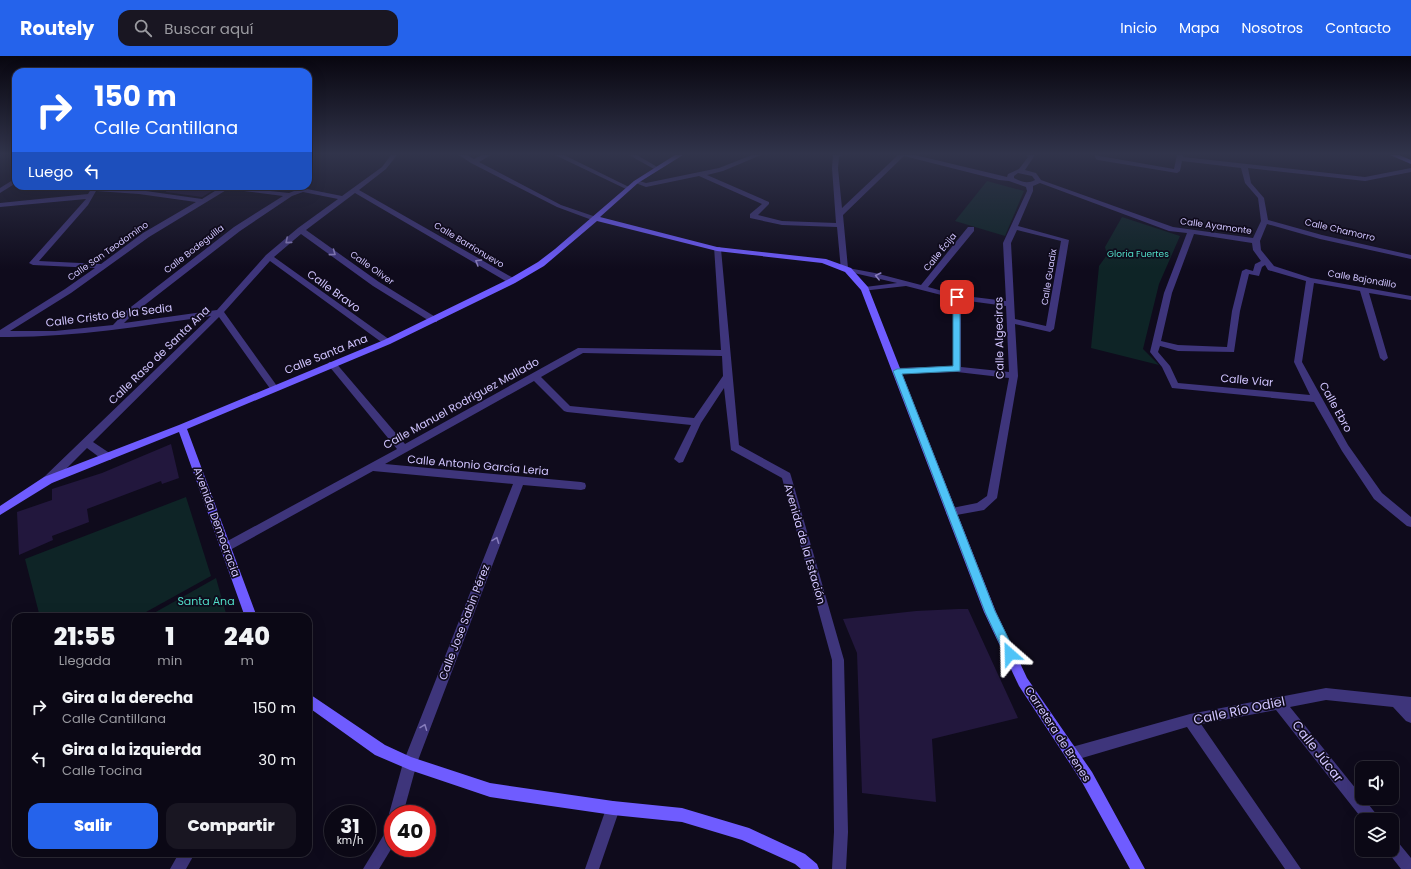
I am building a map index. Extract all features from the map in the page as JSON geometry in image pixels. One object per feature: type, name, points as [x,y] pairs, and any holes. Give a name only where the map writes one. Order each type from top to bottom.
[{"type":"street","points":[[0,204],[73,193]]},
{"type":"street","points":[[92,193],[86,204],[33,263],[102,266]]},
{"type":"street","points":[[146,193],[205,201]]},
{"type":"street","name":"Calle San Teodomino","points":[[0,334],[68,291],[146,235],[217,193]]},
{"type":"street","name":"Calle Bodeguilla","points":[[276,193],[290,195]]},
{"type":"street","name":"Calle Bodeguilla","points":[[116,327],[130,312],[237,229],[295,193]]},
{"type":"street","name":"Calle Bodeguilla","points":[[317,193],[343,198]]},
{"type":"street","points":[[220,312],[269,257],[350,193]]},
{"type":"street","name":"Calle Barrionuevo","points":[[359,193],[512,281]]},
{"type":"street","points":[[533,193],[559,206],[595,218],[717,249],[823,261],[846,269],[875,275],[957,297],[1010,304]]},
{"type":"street","name":"Calle Santa Ana","points":[[0,511],[48,480],[182,427],[387,342],[512,281],[541,264],[623,193]]},
{"type":"street","points":[[743,193],[767,203],[753,216],[782,223],[841,225]]},
{"type":"street","points":[[838,193],[846,269]]},
{"type":"street","points":[[840,214],[862,193]]},
{"type":"street","name":"Calle Algeciras","points":[[951,512],[980,507],[992,498],[1014,376],[1007,243],[1029,193]]},
{"type":"street","name":"Calle Ayamonte","points":[[1072,193],[1172,229],[1191,233],[1256,241]]},
{"type":"street","points":[[1191,233],[1168,293],[1157,342],[1178,348],[1231,350],[1236,311],[1246,271],[1256,274],[1258,266],[1265,262],[1258,250],[1256,241],[1264,221],[1261,198],[1257,193]]},
{"type":"street","name":"Calle Chamorro","points":[[1264,221],[1320,237],[1411,257]]},
{"type":"street","name":"Calle Guadix","points":[[1012,321],[1050,329],[1065,240],[1014,227]]},
{"type":"street","name":"Calle Écija","points":[[923,288],[971,229]]},
{"type":"street","name":"Calle Oliver","points":[[302,230],[376,284],[434,320]]},
{"type":"street","name":"Avenida de la Estación","points":[[717,249],[734,447],[786,476],[838,660],[841,832],[839,869]]},
{"type":"street","name":"Calle Bravo","points":[[269,257],[387,342]]},
{"type":"street","name":"Calle Bajondillo","points":[[1265,262],[1271,268],[1310,280],[1411,298]]},
{"type":"street","name":"Carretera de Brenes","points":[[846,269],[865,289],[990,612],[1023,682],[1087,777],[1138,869]]},
{"type":"street","name":"Calle Ebro","points":[[1310,280],[1298,362],[1316,399],[1345,448],[1378,496],[1411,523]]},
{"type":"street","points":[[865,289],[908,284]]},
{"type":"street","points":[[1364,290],[1384,358]]},
{"type":"street","points":[[957,297],[957,369]]},
{"type":"street","name":"Calle Cristo de la Sedia","points":[[0,334],[37,335],[116,327],[220,312]]},
{"type":"street","name":"Calle Raso de Santa Ana","points":[[48,480],[220,312],[274,388]]},
{"type":"street","name":"Calle Viar","points":[[1157,342],[1154,352],[1166,366],[1175,386],[1316,399]]},
{"type":"street","name":"Calle Manuel Rodríguez Mallado","points":[[226,547],[535,377],[580,350],[726,353]]},
{"type":"street","points":[[332,364],[403,450]]},
{"type":"street","points":[[897,371],[957,369],[1014,376]]},
{"type":"street","points":[[679,459],[698,422],[728,376]]},
{"type":"street","points":[[535,377],[567,409],[698,422]]},
{"type":"street","name":"Avenida Democracia","points":[[182,427],[250,613]]},
{"type":"street","points":[[86,442],[107,457]]},
{"type":"street","name":"Calle Antonio García Leria","points":[[372,466],[581,486]]},
{"type":"street","name":"Calle Jose Sabin Pérez","points":[[398,805],[410,763],[518,481]]},
{"type":"street","name":"Calle Río Odiel","points":[[1072,754],[1190,720],[1326,694],[1405,703]]},
{"type":"street","points":[[312,702],[380,750],[410,763],[490,790],[613,808],[682,815],[744,833],[800,859],[812,869]]},
{"type":"street","name":"Calle Júcar","points":[[1278,702],[1366,813]]},
{"type":"street","points":[[1405,703],[1411,717]]},
{"type":"street","points":[[1190,720],[1294,869]]},
{"type":"street","points":[[592,869],[613,808]]},
{"type":"street","points":[[370,869],[384,848]]},
{"type":"street","points":[[1399,855],[1410,869]]},
{"type":"street","points":[[177,869],[185,857]]},
{"type":"green space","points":[[977,193],[1023,193],[1005,236],[955,221]]},
{"type":"green space","name":"Gloria Fuertes","points":[[1122,217],[1180,236],[1159,284],[1143,349],[1159,365],[1091,348],[1099,266],[1107,255],[1105,247]]},
{"type":"green space","name":"Santa Ana","points":[[186,497],[211,576],[144,613],[39,613],[25,559]]},
{"type":"green space","name":"Santa Ana","points":[[216,578],[226,613],[154,613]]},
{"type":"building","points":[[173,193],[209,193],[202,197]]},
{"type":"building","points":[[171,444],[179,478],[162,484],[161,481],[87,509],[89,522],[52,536],[53,540],[19,555],[17,512],[52,500],[52,489],[102,473]]},
{"type":"building","points":[[968,609],[1018,718],[932,739],[936,802],[862,793],[857,653],[843,619],[916,611]]},
{"type":"route","points":[[957,297],[957,369],[897,371],[990,612],[1010,654]]}]
